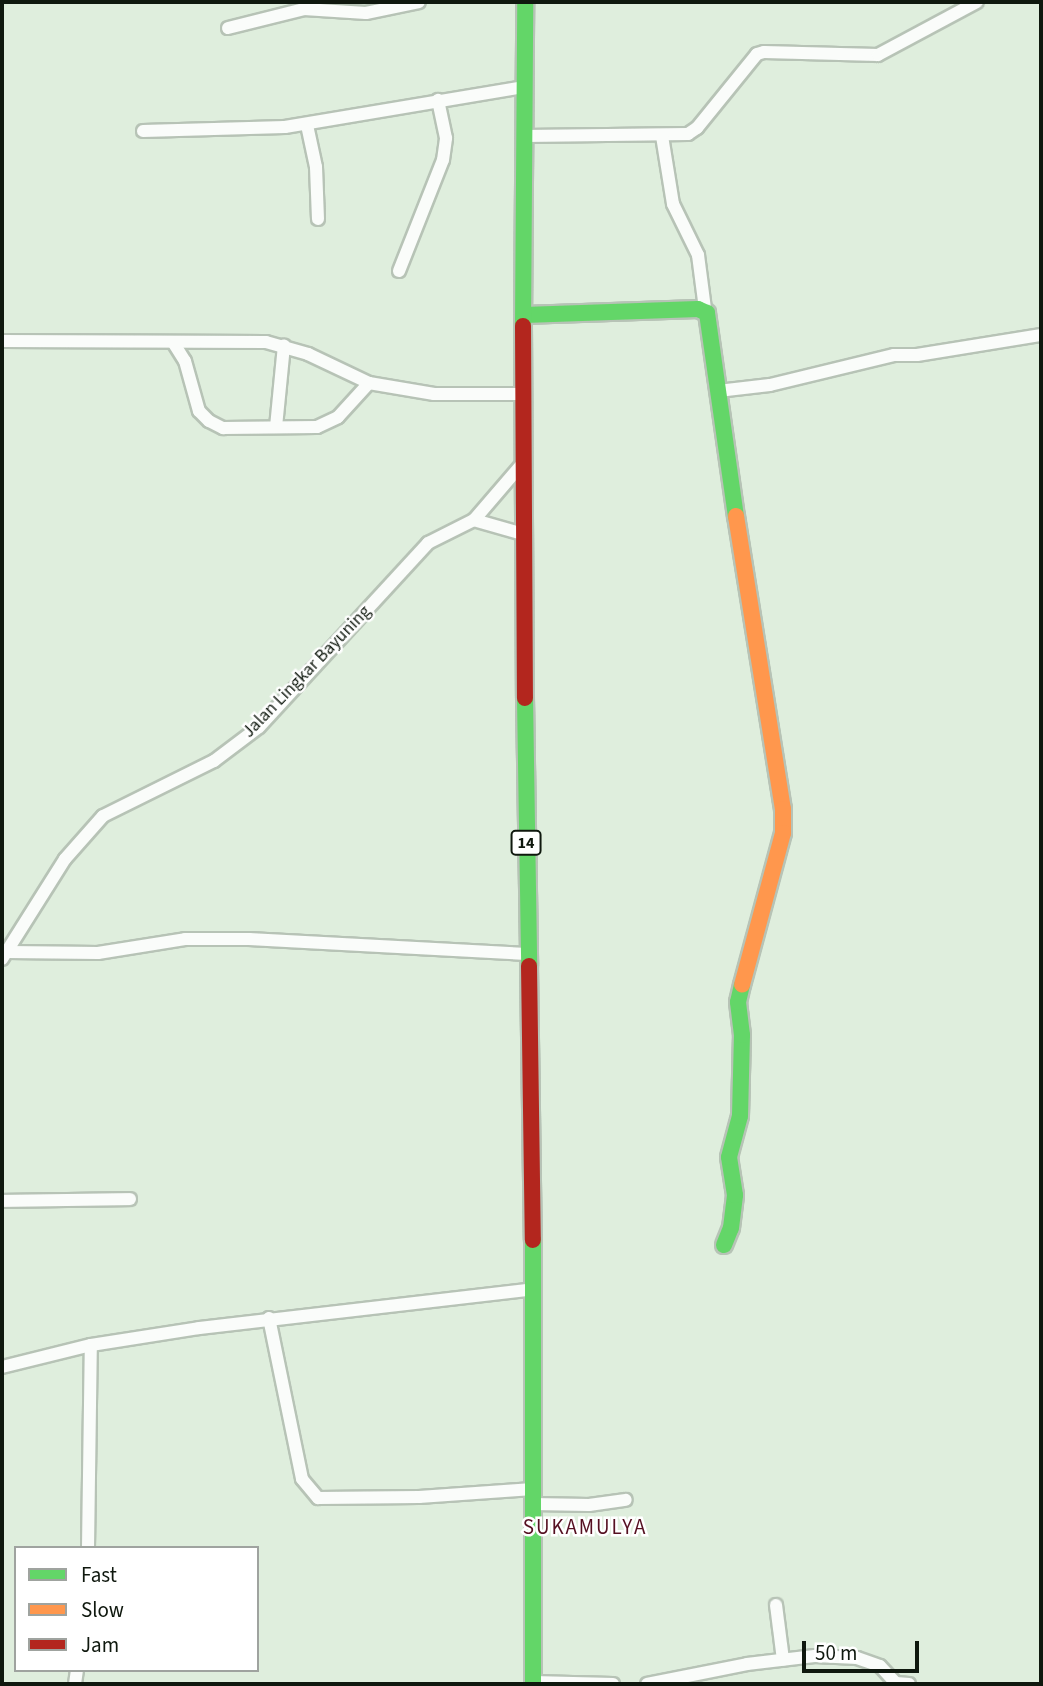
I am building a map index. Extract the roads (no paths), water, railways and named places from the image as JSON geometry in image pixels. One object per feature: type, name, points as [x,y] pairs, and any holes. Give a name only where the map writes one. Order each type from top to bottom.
[{"type":"main road","name":"14","points":[[525,2],[522,464],[527,954],[534,1289],[533,1683]]},
{"type":"main road","points":[[524,316],[705,309],[751,626],[783,821],[778,855],[738,1002],[742,1035],[740,1116],[729,1157],[735,1195],[731,1228],[724,1245]]},
{"type":"street","points":[[228,28],[304,9],[366,13],[419,2]]},
{"type":"street","points":[[525,136],[688,134],[697,128],[757,54],[764,51],[878,55],[977,2]]},
{"type":"street","points":[[143,131],[265,129],[307,125],[342,116],[525,87]]},
{"type":"street","points":[[399,271],[443,160],[446,138],[438,100]]},
{"type":"street","points":[[307,125],[316,167],[318,219]]},
{"type":"street","points":[[662,136],[673,204],[698,255],[705,309]]},
{"type":"street","points":[[718,391],[770,385],[894,355],[917,355],[975,343],[1041,335]]},
{"type":"street","points":[[2,341],[267,342],[284,345],[342,368],[369,383],[434,394],[524,394]]},
{"type":"street","points":[[173,342],[185,361],[199,411],[209,421],[223,428],[317,427],[327,424],[369,383]]},
{"type":"street","points":[[276,427],[284,345]]},
{"type":"street","name":"Jalan Lingkar Bayuning","points":[[6,955],[65,859],[103,816],[215,761],[259,727],[428,543],[474,520],[522,464]]},
{"type":"street","points":[[474,520],[523,534]]},
{"type":"street","points":[[6,955],[97,953],[185,939],[249,939],[527,954]]},
{"type":"street","points":[[2,1200],[130,1199]]},
{"type":"street","points":[[2,1367],[91,1345],[270,1318],[534,1289]]},
{"type":"street","points":[[270,1318],[302,1479],[318,1498],[533,1497],[589,1505],[626,1500]]},
{"type":"street","points":[[88,1546],[91,1345]]},
{"type":"street","points":[[776,1605],[783,1660]]},
{"type":"street","points":[[647,1684],[815,1656],[857,1658],[880,1667],[896,1683],[909,1684]]},
{"type":"street","points":[[533,1683],[613,1684]]},
{"type":"district","name":"SUKAMULYA","points":[[585,1527]]}]
